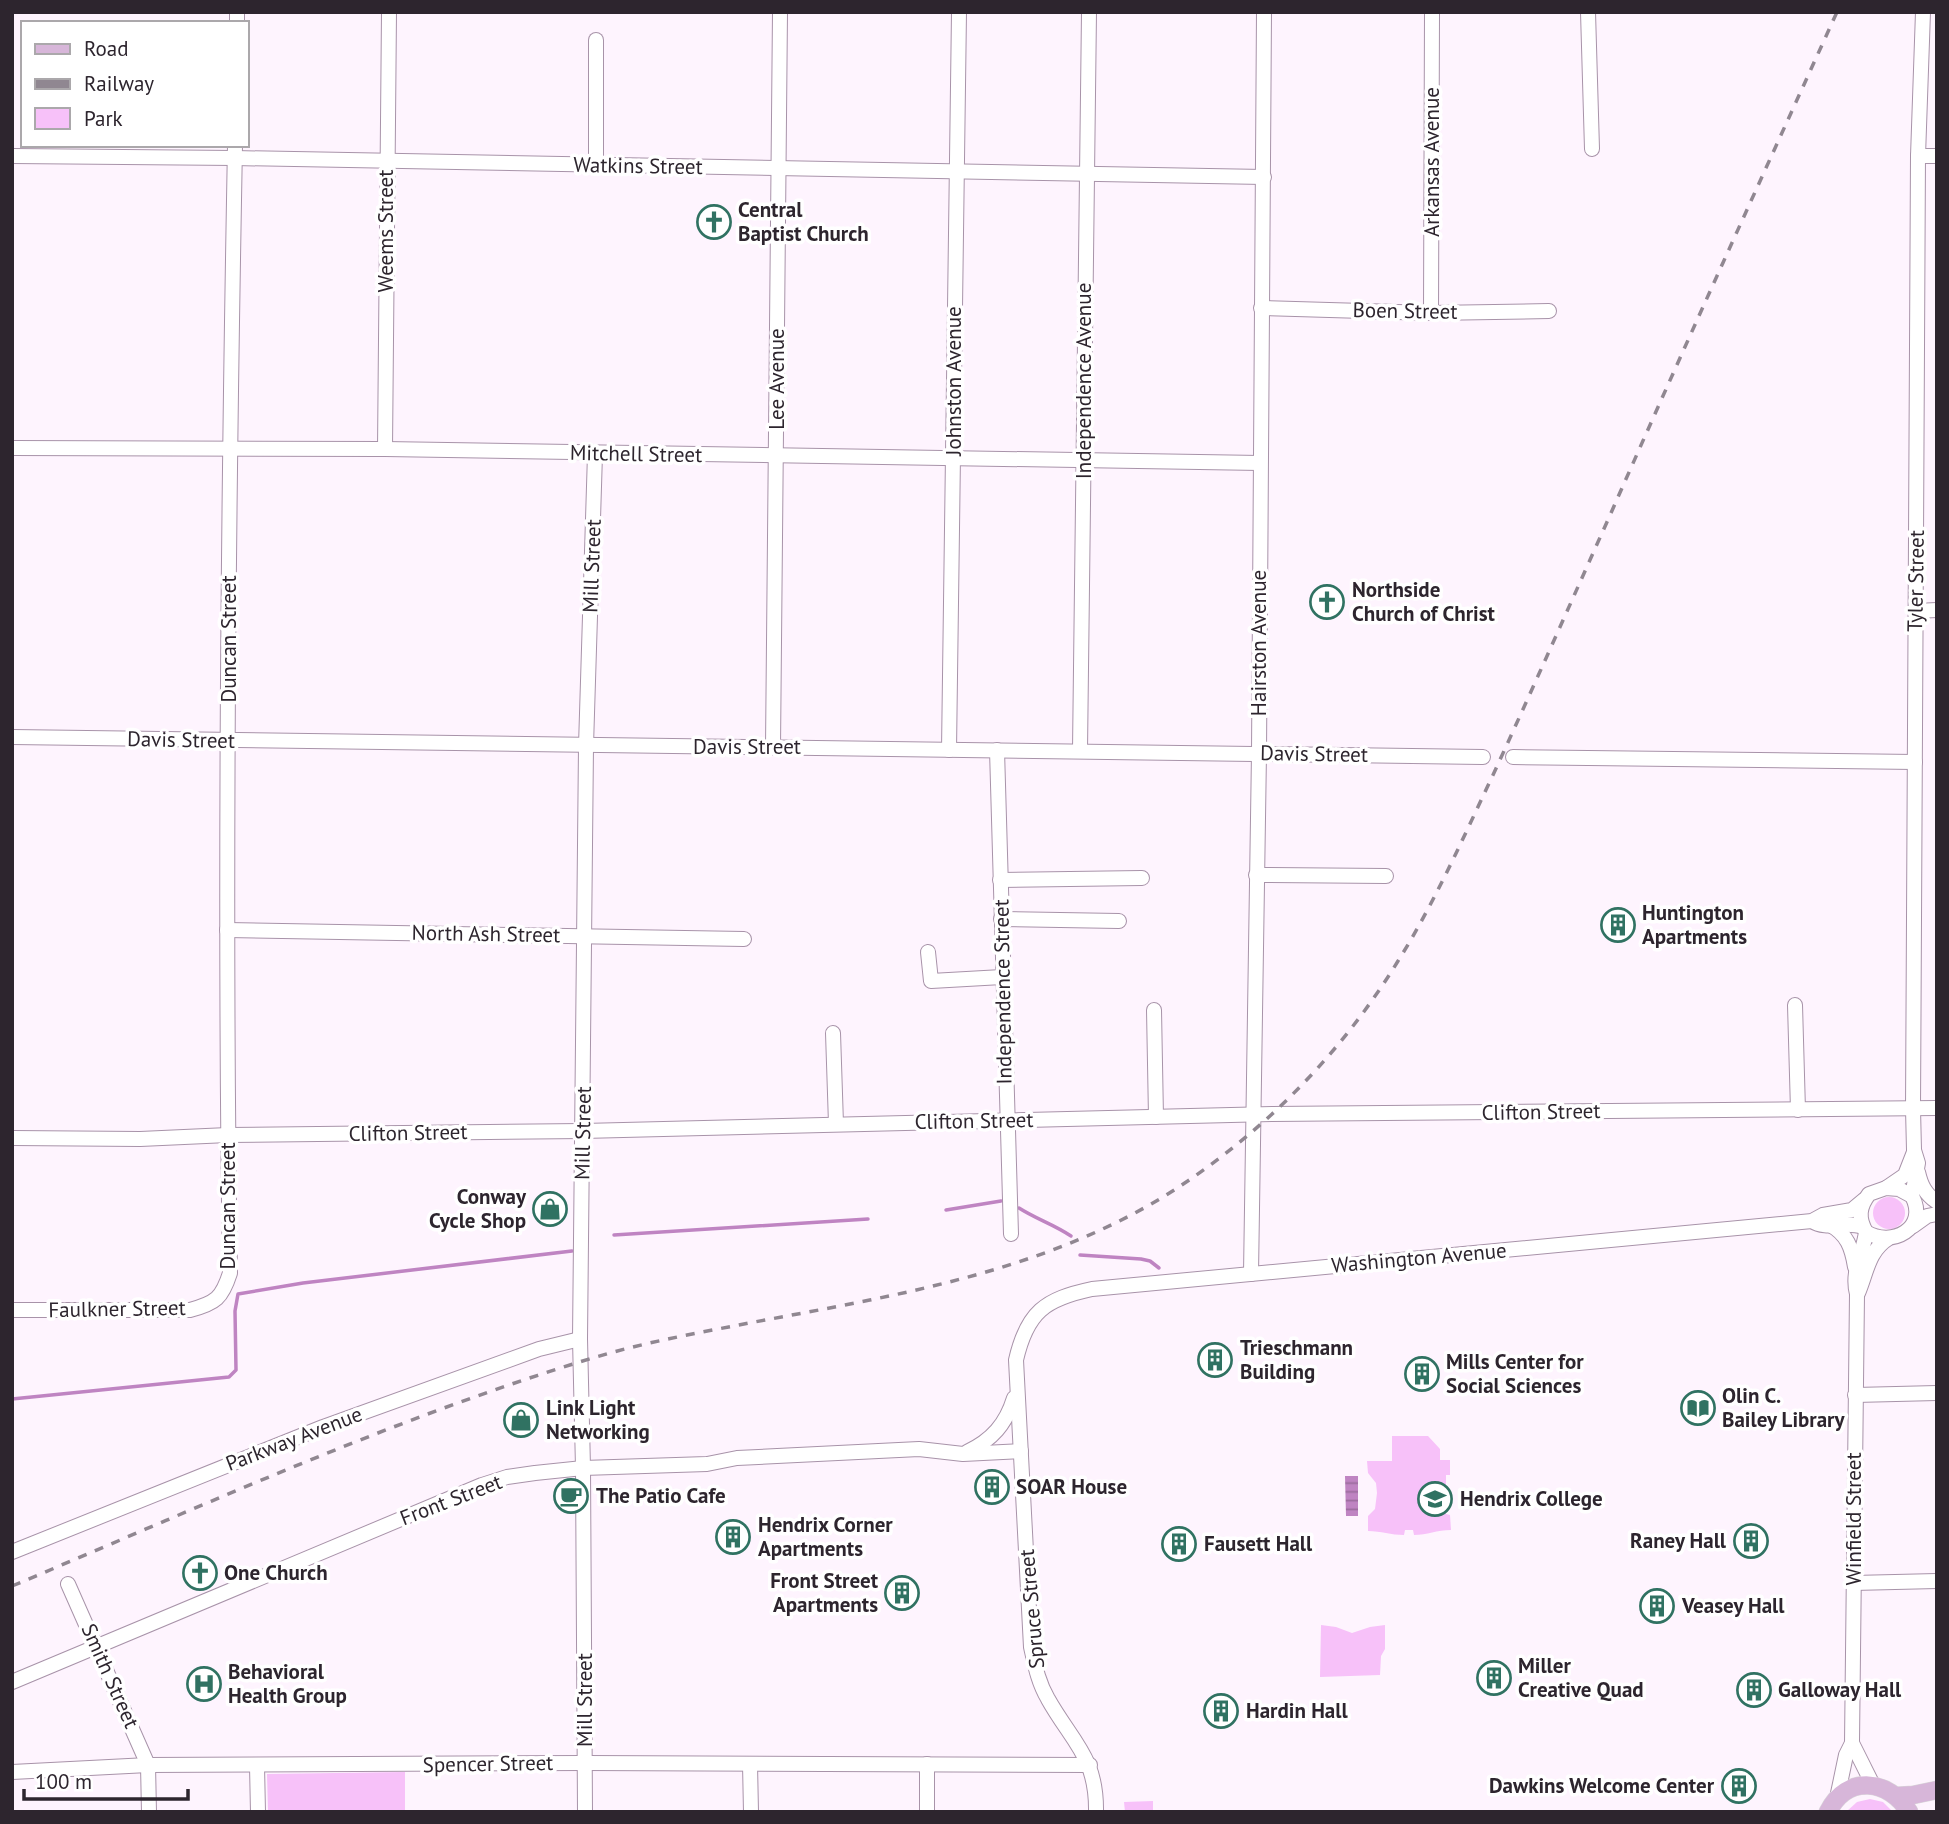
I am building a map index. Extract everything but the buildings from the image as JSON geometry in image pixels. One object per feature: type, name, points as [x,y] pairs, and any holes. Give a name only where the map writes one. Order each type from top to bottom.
[{"type":"main road","points":[[1833,1805],[1859,1786],[1873,1785],[1885,1788],[1897,1796],[1909,1812]]},
{"type":"main road","points":[[1897,1796],[1937,1790]]},
{"type":"street","name":"Weems Street","points":[[385,449],[389,12]]},
{"type":"street","name":"Lee Avenue","points":[[773,747],[780,12]]},
{"type":"street","name":"Johnston Avenue","points":[[949,750],[958,12]]},
{"type":"street","name":"Independence Avenue","points":[[1080,750],[1088,12]]},
{"type":"street","name":"Hairston Avenue","points":[[1251,1274],[1259,753],[1264,12]]},
{"type":"street","name":"Arkansas Avenue","points":[[1431,313],[1432,12]]},
{"type":"street","points":[[1588,12],[1592,149]]},
{"type":"street","name":"Tyler Street","points":[[1914,1199],[1918,1172],[1914,1150],[1913,1109],[1918,156],[1931,31],[1923,12]]},
{"type":"street","points":[[596,40],[596,166]]},
{"type":"street","name":"Watkins Street","points":[[12,156],[235,151],[387,162],[1264,177]]},
{"type":"street","name":"Duncan Street","points":[[219,1298],[230,1273],[227,930],[235,151]]},
{"type":"street","points":[[1918,156],[1937,156]]},
{"type":"street","name":"Boen Street","points":[[1261,308],[1431,313],[1549,311]]},
{"type":"street","name":"Mitchell Street","points":[[12,448],[385,449],[1260,463]]},
{"type":"street","name":"Mill Street","points":[[586,1812],[580,1339],[586,746],[595,454]]},
{"type":"street","points":[[1916,611],[1937,610]]},
{"type":"street","name":"Davis Street","points":[[12,737],[1483,757]]},
{"type":"street","name":"Independence Street","points":[[996,750],[1011,1234]]},
{"type":"street","points":[[1513,757],[1915,762]]},
{"type":"street","points":[[1256,875],[1386,876]]},
{"type":"street","points":[[1000,880],[1142,878]]},
{"type":"street","points":[[1001,919],[1119,921]]},
{"type":"street","name":"North Ash Street","points":[[227,930],[744,939]]},
{"type":"street","points":[[928,952],[931,981],[1003,977]]},
{"type":"street","points":[[1795,1005],[1798,1110]]},
{"type":"street","points":[[1154,1010],[1156,1117]]},
{"type":"street","points":[[834,1033],[836,1124]]},
{"type":"street","name":"Clifton Street","points":[[12,1138],[140,1139],[228,1135],[583,1131],[1252,1115],[1937,1108]]},
{"type":"street","name":"Tyler Street","points":[[1886,1188],[1905,1175],[1914,1150]]},
{"type":"street","points":[[1918,1172],[1922,1186],[1937,1202],[1931,1205],[1914,1199],[1899,1189],[1877,1189],[1864,1200],[1860,1216],[1865,1230],[1881,1238],[1902,1236],[1927,1216],[1937,1214]]},
{"type":"street","points":[[1912,1227],[1916,1219],[1914,1199]]},
{"type":"street","name":"Washington Avenue","points":[[1017,1390],[1016,1360],[1021,1337],[1033,1316],[1045,1305],[1066,1294],[1092,1289],[1812,1221],[1823,1215],[1852,1210],[1864,1200]]},
{"type":"street","name":"Washington Avenue","points":[[1812,1221],[1830,1225],[1847,1223],[1865,1230]]},
{"type":"street","points":[[1830,1225],[1843,1234],[1849,1243],[1855,1267]]},
{"type":"street","name":"Winfield Street","points":[[1833,1805],[1846,1755],[1852,1743],[1857,1294],[1854,1282],[1855,1267],[1863,1251],[1865,1230]]},
{"type":"street","name":"Winfield Street","points":[[1857,1294],[1870,1256],[1889,1238]]},
{"type":"street","name":"Faulkner Street","points":[[12,1310],[191,1310],[207,1306],[219,1298]]},
{"type":"street","name":"Parkway Avenue","points":[[12,1552],[323,1427],[540,1349],[580,1339]]},
{"type":"street","points":[[963,1454],[987,1442],[1000,1429],[1017,1390]]},
{"type":"street","name":"Spruce Street","points":[[1017,1390],[1031,1647],[1037,1676],[1048,1699],[1090,1765],[1096,1792],[1096,1812]]},
{"type":"street","points":[[1854,1395],[1937,1393]]},
{"type":"street","name":"Front Street","points":[[12,1682],[482,1485],[507,1477],[583,1468],[707,1464],[737,1458],[850,1452],[919,1449],[963,1454],[1021,1451]]},
{"type":"street","points":[[1853,1583],[1937,1581]]},
{"type":"street","name":"Smith Street","points":[[68,1584],[148,1765],[149,1812]]},
{"type":"street","name":"Winfield Street","points":[[1852,1743],[1873,1785]]},
{"type":"street","points":[[927,1763],[927,1812]]},
{"type":"street","points":[[750,1764],[751,1812]]},
{"type":"street","name":"Spencer Street","points":[[12,1772],[148,1765],[1090,1765]]},
{"type":"street","points":[[257,1766],[258,1812]]},
{"type":"green space","points":[[1889,1197],[1901,1201],[1905,1213],[1901,1225],[1889,1229],[1877,1225],[1873,1213],[1877,1201]]},
{"type":"green space","points":[[1392,1436],[1428,1436],[1440,1449],[1440,1460],[1450,1460],[1450,1475],[1446,1475],[1446,1514],[1450,1515],[1451,1530],[1414,1535],[1413,1530],[1405,1530],[1404,1535],[1368,1531],[1368,1516],[1375,1509],[1377,1493],[1376,1483],[1368,1473],[1367,1461],[1392,1461]]},
{"type":"green space","points":[[1321,1625],[1352,1633],[1385,1625],[1385,1649],[1381,1656],[1380,1675],[1320,1677]]},
{"type":"green space","points":[[405,1772],[405,1812],[268,1812],[267,1774]]},
{"type":"green space","points":[[1870,1799],[1883,1802],[1893,1812],[1846,1812],[1857,1802]]},
{"type":"green space","points":[[1153,1801],[1153,1812],[1125,1812],[1124,1802]]},
{"type":"shaded area","points":[[1345,1476],[1358,1476],[1358,1516],[1346,1516]]},
{"type":"waterway","points":[[946,1210],[1001,1201]]},
{"type":"waterway","points":[[1019,1208],[1071,1236]]},
{"type":"waterway","points":[[614,1235],[868,1219]]},
{"type":"waterway","points":[[12,1399],[229,1377],[236,1370],[235,1311],[238,1294],[303,1283],[572,1251]]},
{"type":"waterway","points":[[1080,1255],[1141,1259],[1150,1261],[1159,1268]]},
{"type":"railway","points":[[12,1586],[374,1434],[521,1381],[653,1342],[913,1291],[1020,1261],[1072,1242],[1171,1192],[1205,1169],[1268,1118],[1325,1059],[1376,995],[1436,893],[1508,742],[1837,12]]},
{"type":"place","name":"Central Baptist Church","points":[[714,222]]},
{"type":"place","name":"Northside Church of Christ","points":[[1327,602]]},
{"type":"place","name":"Huntington Apartments","points":[[1618,925]]},
{"type":"place","name":"Conway Cycle Shop","points":[[550,1209]]},
{"type":"place","name":"Trieschmann Building","points":[[1215,1360]]},
{"type":"place","name":"Mills Center for Social Sciences","points":[[1422,1374]]},
{"type":"place","name":"Olin C. Bailey Library","points":[[1698,1408]]},
{"type":"place","name":"Link Light Networking","points":[[521,1420]]},
{"type":"place","name":"SOAR House","points":[[992,1487]]},
{"type":"place","name":"The Patio Cafe","points":[[571,1496]]},
{"type":"place","name":"Hendrix College","points":[[1435,1499]]},
{"type":"place","name":"Hendrix Corner Apartments","points":[[733,1537]]},
{"type":"place","name":"Raney Hall","points":[[1751,1541]]},
{"type":"place","name":"Fausett Hall","points":[[1179,1544]]},
{"type":"place","name":"One Church","points":[[200,1573]]},
{"type":"place","name":"Front Street Apartments","points":[[902,1593]]},
{"type":"place","name":"Veasey Hall","points":[[1657,1606]]},
{"type":"place","name":"Miller Creative Quad","points":[[1494,1678]]},
{"type":"place","name":"Behavioral Health Group","points":[[204,1684]]},
{"type":"place","name":"Galloway Hall","points":[[1754,1690]]},
{"type":"place","name":"Hardin Hall","points":[[1221,1711]]},
{"type":"place","name":"Dawkins Welcome Center","points":[[1739,1786]]}]
